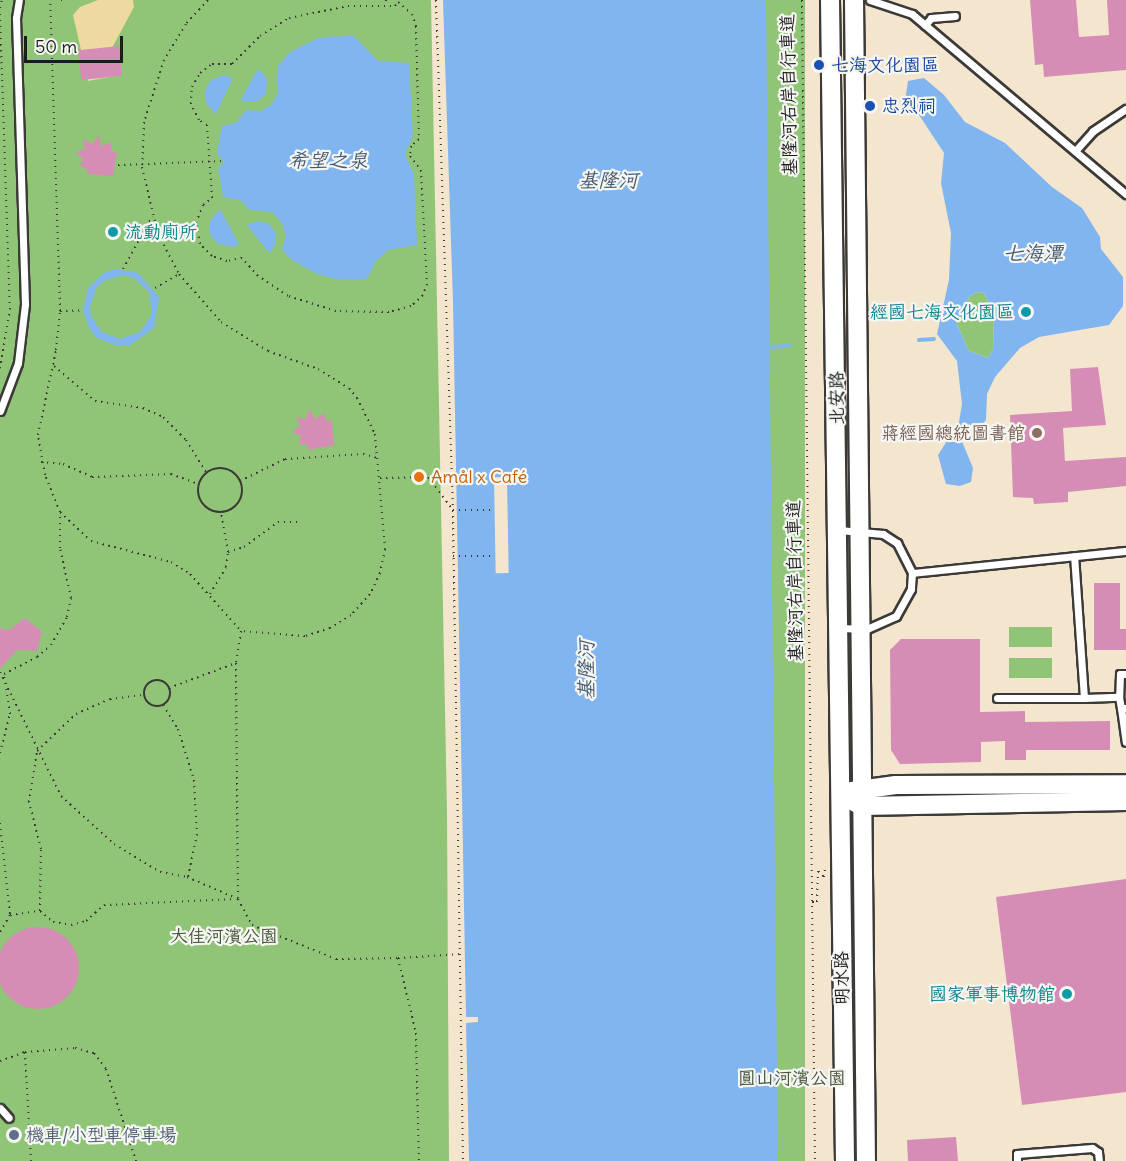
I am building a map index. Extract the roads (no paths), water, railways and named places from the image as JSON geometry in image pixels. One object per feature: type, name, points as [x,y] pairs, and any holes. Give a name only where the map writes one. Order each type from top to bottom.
[{"type":"main road","name":"北安路","points":[[830,0],[839,530],[840,796]]},
{"type":"main road","name":"北安路","points":[[854,0],[862,796]]},
{"type":"main road","points":[[862,796],[1126,784]]},
{"type":"main road","points":[[840,796],[1126,801]]},
{"type":"main road","name":"明水路","points":[[840,796],[844,1161]]},
{"type":"main road","name":"明水路","points":[[862,796],[866,1161]]},
{"type":"lane","points":[[0,411],[18,363],[25,304],[16,18],[19,0]]},
{"type":"lane","points":[[870,0],[912,14],[1126,194]]},
{"type":"lane","points":[[925,25],[931,18],[955,16]]},
{"type":"lane","points":[[1076,150],[1093,131],[1126,109]]},
{"type":"lane","points":[[839,530],[861,530],[883,534],[897,543],[912,573],[911,589],[896,616],[883,625],[840,628]]},
{"type":"lane","points":[[912,573],[1126,551]]},
{"type":"lane","points":[[1074,556],[1084,698]]},
{"type":"lane","points":[[1126,674],[1120,674],[1119,697],[1124,708],[1126,742]]},
{"type":"lane","points":[[997,698],[1119,697]]},
{"type":"lane","points":[[0,1108],[9,1118]]},
{"type":"lane","points":[[1017,1161],[1017,1154],[1092,1148],[1098,1152],[1099,1161]]},
{"type":"water","name":"基隆河","points":[[443,0],[766,0],[778,1161],[469,1161],[466,1023],[478,1022],[478,1017],[466,1017],[453,302]]},
{"type":"water","name":"希望之泉","points":[[354,36],[378,61],[409,63],[413,136],[405,154],[414,174],[417,245],[388,250],[376,261],[367,279],[340,280],[317,274],[292,260],[282,250],[286,236],[282,223],[272,212],[250,210],[240,200],[223,197],[218,166],[223,165],[222,158],[218,157],[218,148],[222,126],[236,123],[246,110],[261,111],[272,104],[278,92],[278,66],[290,52],[320,37]]},
{"type":"water","points":[[258,69],[267,78],[266,94],[258,101],[244,102],[241,99]]},
{"type":"water","points":[[223,75],[233,78],[216,114],[205,102],[205,91],[210,81]]},
{"type":"water","name":"七海潭","points":[[924,78],[944,95],[965,122],[1005,143],[1052,187],[1082,208],[1100,237],[1101,249],[1123,277],[1123,306],[1109,325],[1039,337],[1020,348],[995,377],[987,394],[986,420],[981,426],[964,424],[961,439],[973,468],[971,482],[960,486],[946,484],[938,455],[959,422],[962,404],[957,361],[937,334],[949,280],[951,233],[941,183],[944,153],[906,95],[908,81]],"holes":[[[977,292],[984,293],[994,314],[993,349],[988,358],[969,351],[956,322],[970,296]]]},
{"type":"water","points":[[220,209],[239,244],[234,247],[218,244],[210,235],[210,221]]},
{"type":"water","points":[[259,221],[269,224],[276,233],[275,246],[269,253],[247,225]]},
{"type":"water","points":[[116,269],[138,273],[159,297],[154,328],[129,346],[118,346],[97,338],[90,330],[83,310],[88,288],[105,272]],"holes":[[[123,275],[134,278],[149,292],[152,314],[140,332],[120,339],[102,332],[91,316],[90,306],[97,287],[104,281]]]},
{"type":"waterway","points":[[919,340],[934,339]]},
{"type":"waterway","points":[[769,347],[790,346]]},
{"type":"place","name":"七海文化園區","points":[[819,65]]},
{"type":"place","name":"忠烈祠","points":[[870,106]]},
{"type":"place","name":"流動廁所","points":[[113,232]]},
{"type":"place","name":"經國七海文化園區","points":[[1026,312]]},
{"type":"place","name":"蔣經國總統圖書館","points":[[1037,433]]},
{"type":"place","name":"Amål x Café","points":[[419,477]]},
{"type":"place","name":"國家軍事博物館","points":[[1067,994]]},
{"type":"place","name":"機車/小型車停車場","points":[[14,1135]]},
{"type":"park label","name":"大佳河濱公園","points":[[224,936]]},
{"type":"park label","name":"圓山河濱公園","points":[[792,1078]]}]
